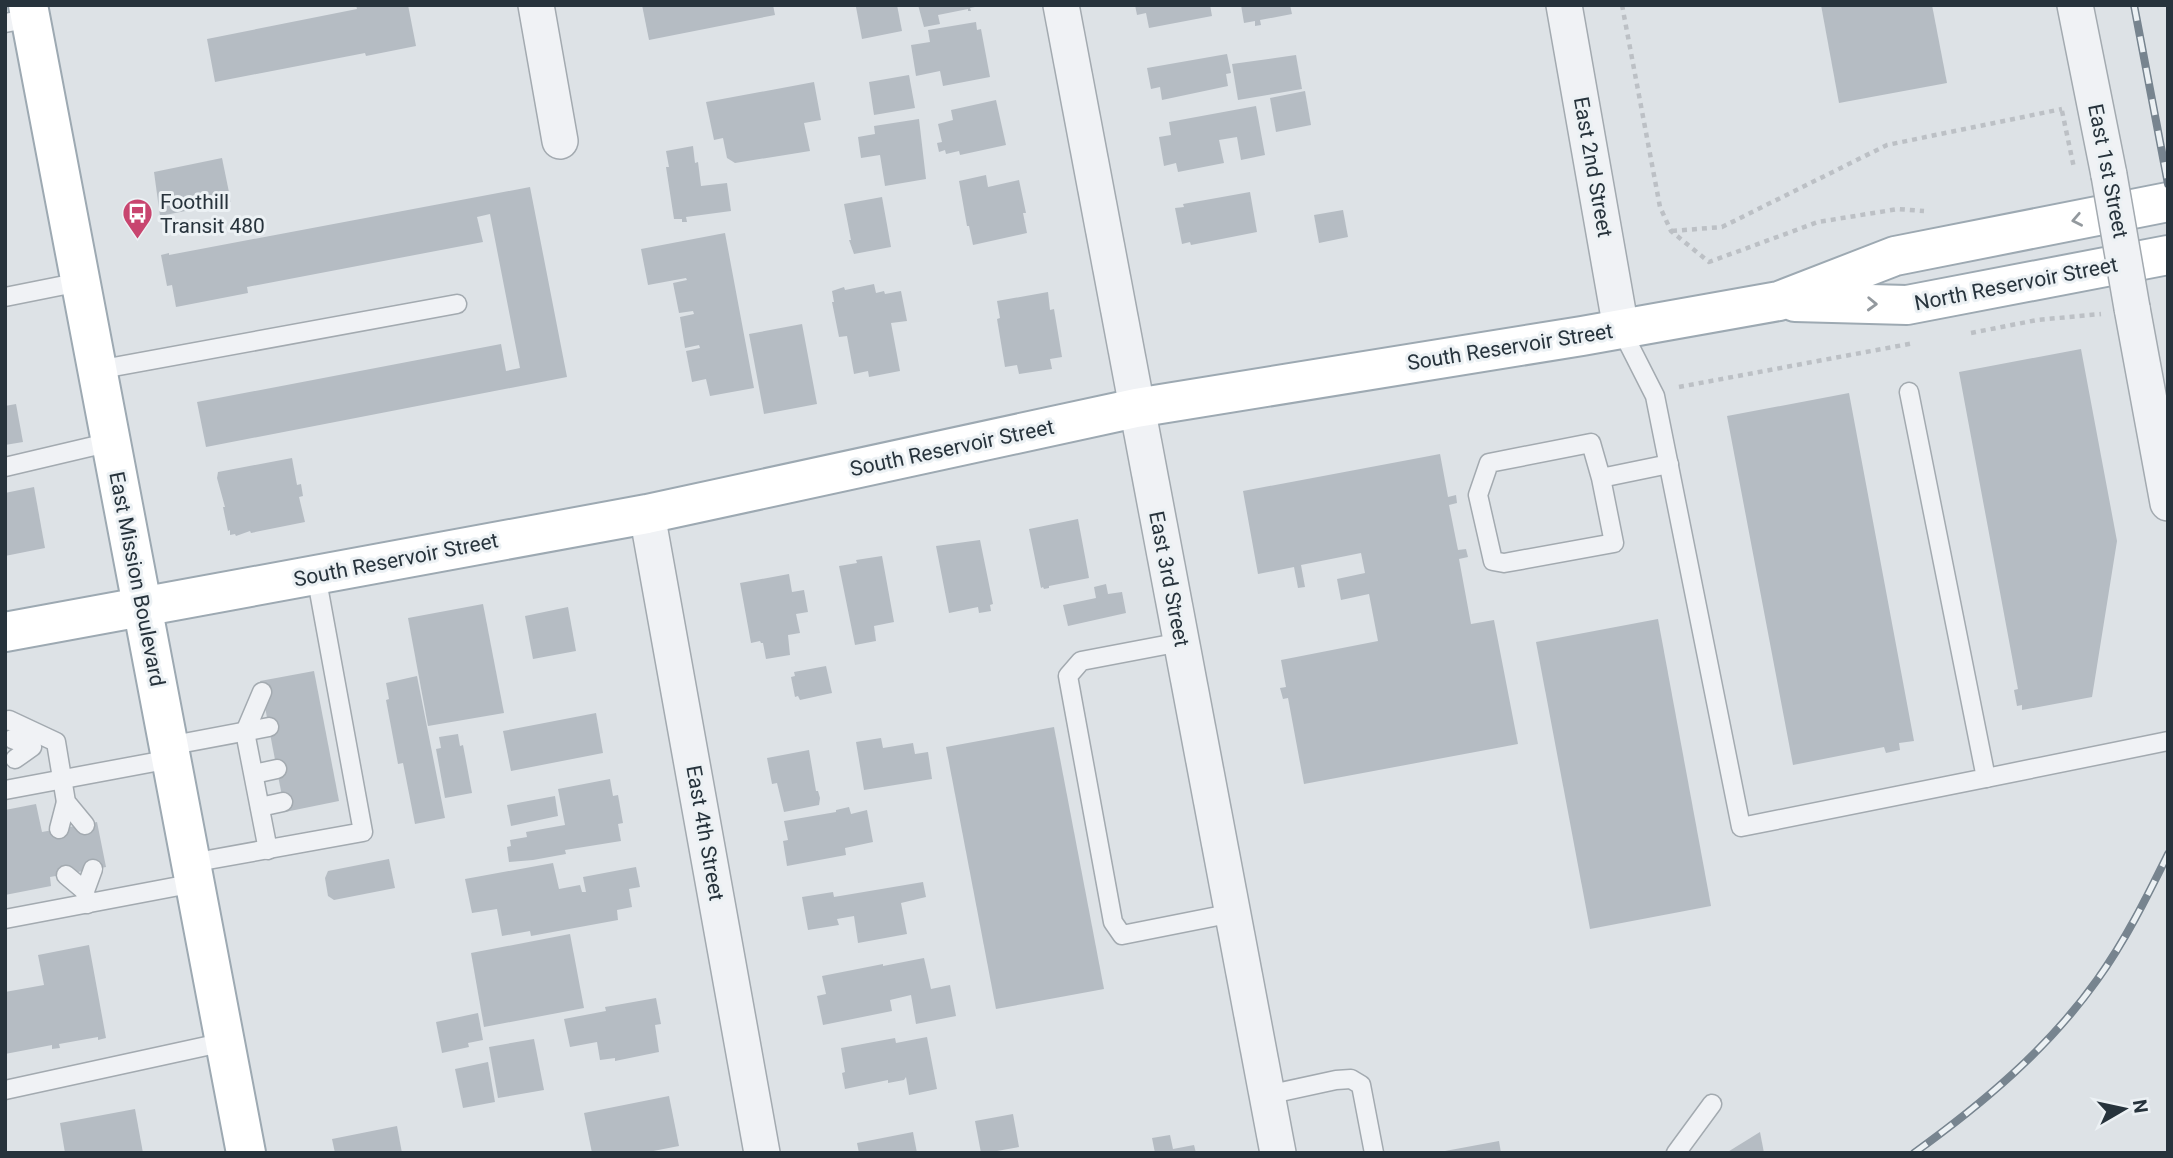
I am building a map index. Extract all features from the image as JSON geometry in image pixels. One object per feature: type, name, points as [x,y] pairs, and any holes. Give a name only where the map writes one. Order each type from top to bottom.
[{"type":"main road","name":"East Mission Boulevard","points":[[21,16],[80,282],[246,1153]]},
{"type":"main road","name":"South Reservoir Street","points":[[5,632],[647,514],[1136,408],[1779,301],[1895,256],[2168,202]]},
{"type":"main road","name":"North Reservoir Street","points":[[1779,301],[1907,305],[2168,255]]},
{"type":"street","points":[[536,5],[560,141]]},
{"type":"street","name":"East 3rd Street","points":[[1061,5],[1279,1153]]},
{"type":"street","name":"East 2nd Street","points":[[1563,5],[1621,329]]},
{"type":"street","name":"East 1st Street","points":[[2075,5],[2109,175],[2118,311],[2168,503]]},
{"type":"street","name":"East 4th Street","points":[[647,514],[762,1153]]},
{"type":"lane","points":[[5,296],[80,282]]},
{"type":"lane","points":[[97,370],[457,304]]},
{"type":"lane","points":[[1621,329],[1655,396],[1741,827],[2168,741]]},
{"type":"lane","points":[[1909,392],[1986,778]]},
{"type":"lane","points":[[5,467],[111,442]]},
{"type":"lane","points":[[1591,443],[1601,478],[1614,542],[1504,563],[1493,561],[1478,495],[1489,463],[1591,443]]},
{"type":"lane","points":[[1601,478],[1669,464]]},
{"type":"lane","points":[[5,919],[86,897],[193,873],[268,850],[363,832],[316,575]]},
{"type":"lane","points":[[1181,642],[1081,661],[1068,676],[1111,908],[1114,922],[1122,935],[1233,913]]},
{"type":"lane","points":[[316,682],[335,679]]},
{"type":"lane","points":[[262,692],[245,732],[268,850]]},
{"type":"lane","points":[[323,716],[341,713]]},
{"type":"lane","points":[[5,721],[9,720],[56,742]]},
{"type":"lane","points":[[5,790],[63,780],[269,727]]},
{"type":"lane","points":[[12,739],[32,747]]},
{"type":"lane","points":[[15,759],[32,747],[56,742]]},
{"type":"lane","points":[[56,742],[66,802],[59,829]]},
{"type":"lane","points":[[331,759],[349,755]]},
{"type":"lane","points":[[254,774],[277,769]]},
{"type":"lane","points":[[337,792],[355,789]]},
{"type":"lane","points":[[66,802],[85,825]]},
{"type":"lane","points":[[260,807],[283,802]]},
{"type":"lane","points":[[86,897],[93,869]]},
{"type":"lane","points":[[66,874],[86,897]]},
{"type":"lane","points":[[5,1090],[225,1042]]},
{"type":"lane","points":[[1267,1095],[1350,1079],[1361,1085],[1374,1153]]},
{"type":"lane","points":[[1676,1153],[1712,1104]]},
{"type":"path","points":[[1622,5],[1660,207],[1671,231],[1709,262],[1818,222],[1898,209],[1934,212]]},
{"type":"path","points":[[1671,231],[1722,227],[1887,145],[2062,111]]},
{"type":"path","points":[[1958,335],[2037,320],[2118,311]]},
{"type":"path","points":[[1674,376],[1679,387],[1918,343]]},
{"type":"building","points":[[356,5],[408,5],[416,46],[366,56],[365,53],[215,82],[207,39],[357,9]]},
{"type":"building","points":[[642,5],[773,5],[775,15],[649,40]]},
{"type":"building","points":[[897,5],[902,31],[862,39],[856,7]]},
{"type":"building","points":[[918,5],[975,7],[970,8],[971,11],[968,9],[938,15],[940,24],[924,27]]},
{"type":"building","points":[[1135,5],[1210,5],[1212,16],[1149,28],[1146,13],[1137,15]]},
{"type":"building","points":[[1241,5],[1290,5],[1292,14],[1260,20],[1261,25],[1255,26],[1255,21],[1244,23]]},
{"type":"building","points":[[1821,5],[1932,5],[1947,83],[1839,103]]},
{"type":"building","points":[[976,22],[977,30],[981,29],[990,77],[943,86],[940,71],[916,76],[911,45],[930,42],[928,30]]},
{"type":"building","points":[[1227,54],[1231,73],[1226,74],[1228,86],[1162,100],[1160,87],[1151,89],[1147,68]]},
{"type":"building","points":[[1296,55],[1302,89],[1238,100],[1232,64]]},
{"type":"building","points":[[909,75],[915,108],[874,115],[869,82]]},
{"type":"building","points":[[814,82],[821,120],[804,123],[810,151],[735,163],[727,158],[723,138],[714,140],[706,102]]},
{"type":"building","points":[[1305,91],[1311,125],[1276,132],[1270,98]]},
{"type":"building","points":[[996,100],[1006,145],[960,155],[959,151],[946,154],[945,150],[939,152],[937,143],[942,142],[938,124],[953,120],[951,110]]},
{"type":"building","points":[[1256,106],[1265,155],[1241,160],[1237,137],[1219,140],[1224,163],[1178,172],[1176,163],[1164,166],[1159,137],[1171,135],[1169,122]]},
{"type":"building","points":[[919,119],[926,179],[885,186],[880,155],[861,158],[858,137],[875,134],[874,126]]},
{"type":"building","points":[[693,146],[701,186],[727,183],[731,211],[686,217],[687,222],[682,222],[682,219],[674,219],[666,151]]},
{"type":"building","points":[[222,158],[231,202],[160,216],[154,172]]},
{"type":"building","points":[[986,175],[988,187],[1019,180],[1027,233],[973,245],[959,181]]},
{"type":"building","points":[[530,187],[567,377],[206,447],[197,402],[501,344],[506,371],[520,368],[490,214],[477,217],[483,242],[247,287],[248,293],[176,307],[172,285],[167,286],[161,255]]},
{"type":"building","points":[[1250,192],[1257,232],[1191,245],[1190,242],[1182,244],[1175,208],[1184,207],[1183,204]]},
{"type":"building","points":[[882,197],[891,247],[854,254],[849,240],[844,204]]},
{"type":"building","points":[[1343,210],[1348,237],[1319,243],[1314,215]]},
{"type":"building","points":[[725,233],[754,388],[710,396],[706,379],[692,382],[686,351],[700,348],[699,345],[685,348],[680,317],[694,314],[693,311],[679,313],[673,283],[687,280],[686,278],[648,285],[641,249]]},
{"type":"building","points":[[874,284],[876,293],[901,291],[907,321],[891,323],[900,371],[869,377],[868,371],[854,374],[847,336],[839,337],[832,291]]},
{"type":"building","points":[[1048,292],[1050,310],[1054,309],[1062,357],[1050,359],[1052,369],[1019,374],[1017,365],[1005,367],[997,319],[1000,318],[997,301]]},
{"type":"building","points":[[802,324],[817,404],[764,414],[749,334]]},
{"type":"building","points":[[2081,349],[2117,541],[2092,697],[2022,710],[2022,705],[2017,706],[2014,690],[2018,689],[1959,372]]},
{"type":"building","points":[[1849,393],[1914,741],[1899,743],[1900,750],[1886,753],[1884,747],[1793,765],[1727,416]]},
{"type":"building","points":[[16,404],[23,442],[5,445],[5,406]]},
{"type":"building","points":[[1440,454],[1448,497],[1456,495],[1457,503],[1449,505],[1458,550],[1466,549],[1468,557],[1459,559],[1471,624],[1494,620],[1518,744],[1304,784],[1288,698],[1283,699],[1280,688],[1286,687],[1281,660],[1378,641],[1369,594],[1341,600],[1337,579],[1365,573],[1361,553],[1301,565],[1305,587],[1298,588],[1294,567],[1258,574],[1243,491]]},
{"type":"building","points":[[292,458],[297,485],[301,484],[303,496],[299,497],[305,522],[230,535],[217,478],[218,472]]},
{"type":"building","points":[[34,487],[45,548],[5,556],[5,493]]},
{"type":"building","points":[[1078,519],[1089,578],[1041,588],[1029,529]]},
{"type":"building","points":[[980,540],[993,604],[990,605],[991,611],[979,613],[978,607],[949,613],[936,546]]},
{"type":"building","points":[[882,556],[894,622],[874,626],[876,641],[855,645],[839,566]]},
{"type":"building","points":[[789,574],[792,592],[804,590],[808,612],[796,614],[800,633],[788,635],[790,655],[766,659],[763,643],[751,643],[740,583]]},
{"type":"building","points":[[1106,584],[1108,594],[1122,592],[1126,613],[1068,626],[1063,605],[1096,598],[1094,587]]},
{"type":"building","points":[[483,604],[504,713],[428,726],[408,618]]},
{"type":"building","points":[[568,607],[576,651],[533,659],[525,616]]},
{"type":"building","points":[[1658,619],[1711,906],[1590,929],[1536,642]]},
{"type":"building","points":[[826,666],[832,693],[800,700],[798,696],[795,697],[791,677],[795,676],[794,672]]},
{"type":"building","points":[[314,671],[339,801],[285,812],[260,681]]},
{"type":"building","points":[[417,676],[445,818],[415,824],[403,763],[398,764],[386,700],[389,699],[386,683]]},
{"type":"building","points":[[596,713],[603,753],[511,771],[503,731]]},
{"type":"building","points":[[1054,727],[1104,989],[996,1009],[946,747]]},
{"type":"building","points":[[458,734],[460,746],[463,745],[472,793],[445,798],[436,749],[441,748],[439,737]]},
{"type":"building","points":[[881,738],[883,748],[913,743],[915,754],[928,752],[932,779],[864,790],[856,742]]},
{"type":"building","points":[[809,750],[816,791],[820,798],[819,805],[784,812],[777,783],[772,784],[767,758]]},
{"type":"building","points":[[610,779],[613,796],[618,795],[623,823],[618,824],[621,841],[565,850],[566,854],[509,862],[507,847],[511,846],[510,840],[527,837],[526,832],[565,825],[558,789]]},
{"type":"building","points":[[555,796],[558,816],[511,826],[507,805]]},
{"type":"building","points":[[36,804],[42,832],[97,822],[106,867],[50,877],[51,886],[5,895],[5,810]]},
{"type":"building","points":[[849,807],[851,814],[867,810],[873,842],[845,848],[846,855],[787,866],[783,841],[788,840],[784,821],[836,812]]},
{"type":"building","points":[[389,859],[395,888],[334,900],[328,896],[325,878],[328,871]]},
{"type":"building","points":[[553,863],[559,889],[580,885],[582,892],[586,892],[583,877],[636,867],[640,887],[629,889],[632,907],[617,910],[618,920],[531,936],[530,931],[502,936],[497,909],[472,913],[465,879]]},
{"type":"building","points":[[923,882],[926,897],[901,903],[907,934],[858,943],[854,916],[837,919],[839,925],[808,930],[802,897],[833,892],[834,897]]},
{"type":"building","points":[[570,934],[584,1008],[484,1027],[471,953]]},
{"type":"building","points":[[89,945],[106,1038],[59,1044],[60,1048],[52,1049],[52,1045],[5,1054],[5,992],[44,985],[38,955]]},
{"type":"building","points":[[924,958],[931,989],[950,985],[956,1016],[916,1024],[911,995],[890,1000],[892,1011],[823,1025],[817,996],[826,994],[822,976]]},
{"type":"building","points":[[656,998],[661,1024],[655,1025],[659,1052],[615,1061],[615,1058],[600,1060],[597,1042],[570,1047],[564,1019],[606,1011],[605,1007]]},
{"type":"building","points":[[478,1013],[483,1040],[468,1043],[469,1047],[442,1053],[436,1022]]},
{"type":"building","points":[[927,1037],[937,1089],[909,1095],[906,1077],[904,1080],[888,1083],[888,1080],[845,1089],[841,1048],[895,1038],[896,1043]]},
{"type":"building","points":[[534,1039],[544,1090],[498,1098],[489,1047]]},
{"type":"building","points":[[488,1062],[495,1102],[463,1108],[455,1069]]},
{"type":"building","points":[[669,1096],[679,1146],[643,1153],[592,1153],[584,1113]]},
{"type":"building","points":[[135,1109],[143,1153],[65,1153],[60,1123]]},
{"type":"building","points":[[1013,1114],[1019,1147],[997,1151],[998,1153],[981,1153],[975,1121]]},
{"type":"building","points":[[397,1126],[402,1153],[335,1153],[332,1139]]},
{"type":"building","points":[[913,1132],[917,1153],[859,1153],[857,1143]]},
{"type":"building","points":[[1760,1132],[1764,1153],[1726,1153]]},
{"type":"building","points":[[1170,1135],[1173,1149],[1194,1145],[1196,1153],[1155,1153],[1152,1138]]},
{"type":"building","points":[[1499,1141],[1501,1153],[1445,1153],[1445,1151]]},
{"type":"railway","points":[[2134,5],[2168,184]]},
{"type":"railway","points":[[1914,1153],[2013,1074],[2078,1005],[2117,950],[2168,854]]},
{"type":"place","name":"Foothill Transit 480","points":[[137,241]]}]
